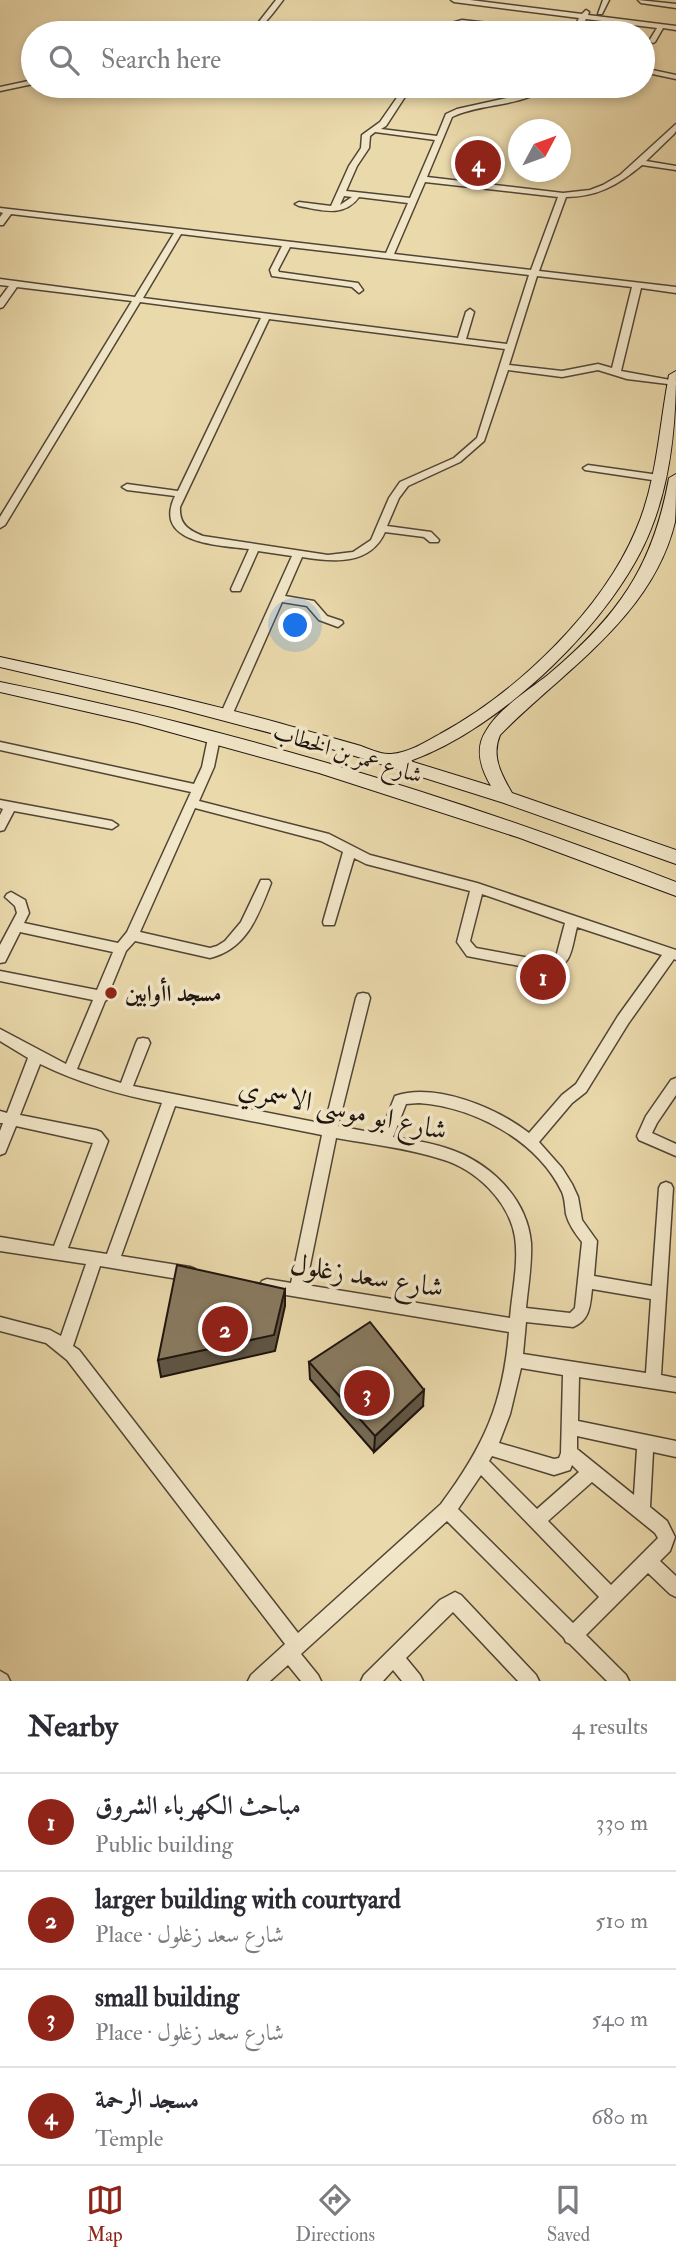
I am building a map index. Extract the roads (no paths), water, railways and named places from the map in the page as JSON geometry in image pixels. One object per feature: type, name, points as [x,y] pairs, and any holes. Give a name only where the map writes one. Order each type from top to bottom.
[{"type":"street","points":[[262,21],[280,0]]},
{"type":"street","points":[[454,0],[585,14],[600,13],[651,21]]},
{"type":"street","points":[[491,0],[629,21]]},
{"type":"street","points":[[600,13],[606,0]]},
{"type":"street","points":[[632,18],[641,1],[676,5]]},
{"type":"street","points":[[581,21],[585,14]]},
{"type":"street","points":[[655,22],[676,25]]},
{"type":"street","points":[[655,25],[676,25]]},
{"type":"street","points":[[655,37],[661,26]]},
{"type":"street","points":[[655,73],[676,77]]},
{"type":"street","points":[[0,89],[21,85]]},
{"type":"street","points":[[334,209],[353,166],[365,148],[366,135],[383,124],[400,98]]},
{"type":"street","points":[[391,253],[446,121],[456,112],[511,98]]},
{"type":"street","points":[[374,130],[438,138]]},
{"type":"street","points":[[421,179],[563,195],[585,194],[604,188],[675,130]]},
{"type":"street","points":[[638,162],[676,168]]},
{"type":"street","points":[[342,193],[412,201]]},
{"type":"street","points":[[299,204],[334,209],[349,207],[357,195]]},
{"type":"street","points":[[266,316],[173,516],[177,526],[187,534],[201,539],[328,558],[356,555],[375,542],[394,498],[404,485],[457,460],[481,439],[535,270],[563,195]]},
{"type":"street","points":[[0,203],[391,253],[676,283]]},
{"type":"street","points":[[0,223],[5,210],[287,244],[391,253]]},
{"type":"street","points":[[0,525],[180,231]]},
{"type":"street","points":[[287,244],[274,270],[275,274],[355,285],[359,290]]},
{"type":"street","points":[[535,270],[676,290]]},
{"type":"street","points":[[0,282],[511,347]]},
{"type":"street","points":[[0,305],[14,284]]},
{"type":"street","points":[[616,372],[637,285]]},
{"type":"street","points":[[461,341],[470,312]]},
{"type":"street","points":[[391,760],[425,751],[439,744],[536,671],[601,603],[630,561],[644,531],[659,478],[675,379],[626,376],[598,367],[562,374],[505,367]]},
{"type":"street","points":[[588,468],[659,478]]},
{"type":"street","points":[[506,797],[490,769],[486,755],[487,743],[493,732],[564,669],[616,617],[649,566],[668,523],[676,482]]},
{"type":"street","points":[[127,487],[181,494]]},
{"type":"street","points":[[381,528],[427,534],[434,540]]},
{"type":"street","points":[[236,589],[255,547]]},
{"type":"street","points":[[227,713],[298,554]]},
{"type":"street","points":[[630,561],[649,566]]},
{"type":"street","points":[[279,598],[310,603],[323,618],[338,623]]},
{"type":"street","name":"شارع عمر بن الخطاب","points":[[0,662],[227,713],[391,760],[506,797],[676,858]]},
{"type":"street","name":"شارع عمر بن الخطاب","points":[[0,687],[139,718],[375,783],[498,823],[676,889]]},
{"type":"street","points":[[139,718],[150,706],[150,695]]},
{"type":"street","points":[[166,725],[164,713],[177,702]]},
{"type":"street","points":[[69,1072],[103,998],[121,949],[132,935],[208,767],[214,738]]},
{"type":"street","points":[[0,746],[198,789]]},
{"type":"street","points":[[191,803],[325,837],[366,859],[477,888],[674,954],[623,1020],[581,1088],[567,1099],[530,1142]]},
{"type":"street","points":[[0,827],[5,805],[113,825]]},
{"type":"street","points":[[329,922],[350,851]]},
{"type":"street","points":[[132,935],[210,953],[220,951],[251,919],[265,883]]},
{"type":"street","points":[[477,888],[463,942],[472,952],[546,966],[556,965],[562,959],[572,921]]},
{"type":"street","points":[[0,958],[23,908],[17,899],[11,897]]},
{"type":"street","points":[[16,926],[121,949]]},
{"type":"street","points":[[0,976],[103,998]]},
{"type":"street","points":[[297,1291],[330,1130],[363,998]]},
{"type":"street","name":"شارع ابو موسى الاسمري","points":[[0,1034],[69,1072],[125,1090],[170,1101],[385,1140],[463,1161],[480,1171],[508,1199],[522,1234],[515,1360],[510,1391],[501,1422],[481,1463],[447,1510],[257,1681]]},
{"type":"street","points":[[125,1090],[143,1044]]},
{"type":"street","points":[[0,1149],[6,1119],[36,1056]]},
{"type":"street","points":[[676,1085],[643,1136],[676,1150]]},
{"type":"street","points":[[385,1140],[395,1107],[400,1100],[408,1096],[440,1100],[476,1110],[511,1128],[530,1142],[568,1188],[575,1220],[590,1241],[582,1311],[578,1319],[518,1320]]},
{"type":"street","points":[[112,1262],[170,1101]]},
{"type":"street","points":[[6,1119],[96,1136],[101,1141],[58,1254]]},
{"type":"street","points":[[653,1382],[666,1188]]},
{"type":"street","points":[[0,1244],[203,1276]]},
{"type":"street","points":[[65,1346],[95,1259]]},
{"type":"street","points":[[586,1280],[659,1294]]},
{"type":"street","name":"شارع سعد زغلول","points":[[253,1284],[518,1320]]},
{"type":"street","points":[[0,1324],[40,1333],[65,1346],[292,1648],[312,1681]]},
{"type":"street","points":[[515,1360],[676,1385]]},
{"type":"street","points":[[489,1448],[554,1468],[564,1464],[569,1452],[571,1369]]},
{"type":"street","points":[[570,1427],[676,1449]]},
{"type":"street","points":[[641,1511],[646,1443]]},
{"type":"street","points":[[569,1452],[664,1530],[667,1537],[664,1545],[572,1636]]},
{"type":"street","points":[[481,1463],[611,1597]]},
{"type":"street","points":[[536,1521],[592,1471]]},
{"type":"street","points":[[447,1510],[620,1681]]},
{"type":"street","points":[[648,1561],[676,1588]]},
{"type":"street","points":[[370,1681],[446,1606],[455,1601],[530,1681]]},
{"type":"street","points":[[394,1658],[414,1681]]},
{"type":"place","name":"مسجد الرحمة","points":[[478,163]]},
{"type":"place","name":"مباحث الكهرباء الشروق","points":[[543,977]]},
{"type":"place","name":"مسجد اأوابين","points":[[111,993]]},
{"type":"place","name":"larger building with courtyard","points":[[225,1329]]},
{"type":"place","name":"small building","points":[[367,1393]]}]
